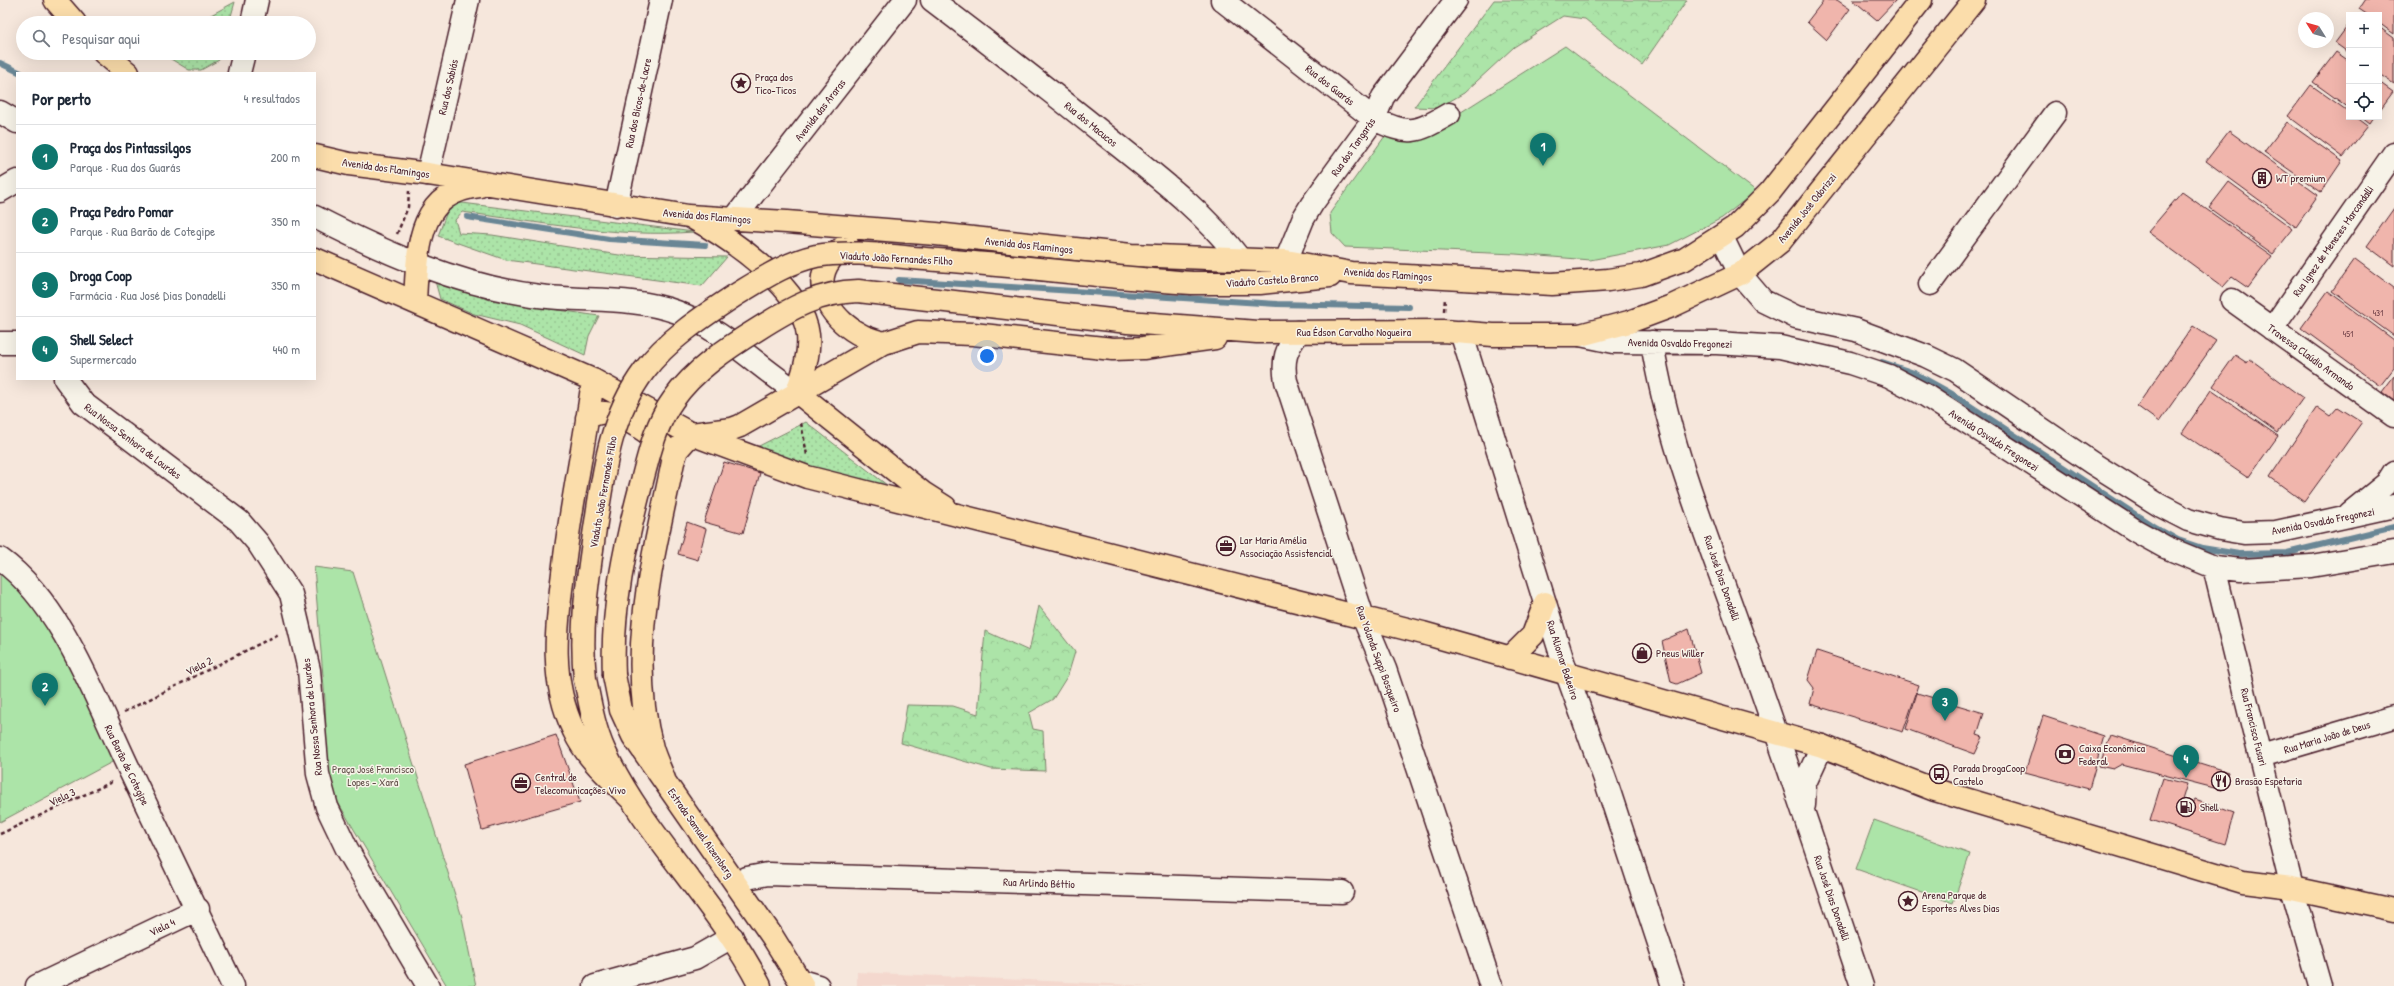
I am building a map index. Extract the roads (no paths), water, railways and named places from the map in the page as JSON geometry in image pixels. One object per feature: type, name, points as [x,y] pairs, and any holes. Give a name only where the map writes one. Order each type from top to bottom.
[{"type":"main road","points":[[55,0],[69,16]]},
{"type":"main road","points":[[1729,232],[1770,192],[1921,0]]},
{"type":"main road","name":"Avenida José Odorizzi","points":[[1580,335],[1629,322],[1672,306],[1740,274],[1780,242],[1974,0]]},
{"type":"main road","points":[[103,60],[110,72]]},
{"type":"main road","points":[[112,60],[127,72]]},
{"type":"main road","name":"Avenida dos Flamingos","points":[[316,156],[349,164],[428,174],[616,206],[688,216],[879,230],[1131,255],[1286,261],[1351,273],[1552,284],[1608,280],[1641,275],[1685,259],[1729,232]]},
{"type":"main road","points":[[415,301],[417,264],[425,225],[437,203],[456,190],[489,185]]},
{"type":"main road","points":[[688,216],[719,233],[748,256],[786,292],[799,309],[806,326],[808,343],[797,392]]},
{"type":"main road","points":[[879,230],[848,243],[831,259],[823,273],[821,287],[824,299],[840,319],[862,336],[884,343]]},
{"type":"main road","name":"Viaduto João Fernandes Filho","points":[[630,798],[604,749],[594,722],[585,680],[582,645],[584,603],[604,473],[621,410],[632,389],[656,357],[682,332],[763,278],[794,263],[815,256],[845,253],[963,261],[1095,276],[1192,283]]},
{"type":"main road","points":[[316,259],[415,301],[593,380],[691,434],[807,477],[959,517],[1190,572],[1363,617],[1777,733],[1822,746],[1942,793],[2244,882],[2292,888],[2394,910]]},
{"type":"main road","name":"Viaduto Castelo Branco","points":[[1192,283],[1260,283],[1351,273]]},
{"type":"main road","name":"Rua Édson Carvalho Nogueira","points":[[614,675],[613,628],[616,602],[640,488],[658,428],[672,400],[706,365],[752,332],[804,301],[845,291],[1128,322],[1257,332],[1461,332],[1580,335]]},
{"type":"main road","points":[[665,782],[652,748],[640,668],[642,631],[650,574],[673,462],[677,450],[691,434],[726,430],[740,426],[775,408],[797,392],[884,343],[918,332],[943,332],[1113,349],[1143,348],[1257,332]]},
{"type":"main road","points":[[593,380],[577,470],[560,597],[555,655],[557,680],[574,732],[594,762],[630,798],[732,938],[760,986]]},
{"type":"main road","points":[[797,392],[923,493],[959,517]]},
{"type":"main road","points":[[587,418],[604,413],[613,414],[652,436],[667,450],[673,462]]},
{"type":"main road","points":[[1510,658],[1533,635],[1545,603]]},
{"type":"main road","name":"Estrada Samuel Aizemberg","points":[[614,675],[626,722],[644,754],[807,984]]},
{"type":"street","points":[[254,16],[257,0]]},
{"type":"street","name":"Rua dos Sabiás","points":[[428,174],[468,0]]},
{"type":"street","name":"Rua dos Bicos-de-Lacre","points":[[616,206],[660,0]]},
{"type":"street","name":"Avenida das Araras","points":[[734,219],[905,0]]},
{"type":"street","name":"Rua dos Macucos","points":[[932,0],[1029,73],[1178,194],[1222,235],[1240,259]]},
{"type":"street","name":"Rua dos Guarás","points":[[1222,0],[1374,119],[1393,129],[1407,132],[1418,129],[1449,114]]},
{"type":"street","name":"Rua dos Tangarás","points":[[1286,261],[1303,219],[1312,204],[1374,119],[1383,97],[1456,0]]},
{"type":"street","points":[[239,72],[242,60]]},
{"type":"street","points":[[0,112],[16,121]]},
{"type":"street","points":[[1930,284],[2055,113]]},
{"type":"street","name":"Rua Ignez de Menezes Marcandalli","points":[[2272,329],[2394,153]]},
{"type":"street","points":[[0,191],[16,182]]},
{"type":"street","points":[[0,191],[16,192]]},
{"type":"street","points":[[316,217],[417,264],[514,292],[568,299],[632,302],[677,312],[703,324],[797,392]]},
{"type":"street","name":"Avenida Osvaldo Fregonezi","points":[[1729,232],[1740,274],[1764,301],[1778,309],[1796,316],[1856,330],[1926,356],[1955,370],[2092,463],[2159,505],[2188,520],[2220,529],[2244,533],[2276,532],[2394,506]]},
{"type":"street","name":"Travessa Claúdio Armando","points":[[2232,300],[2393,418]]},
{"type":"street","name":"Rua Yolanda Suppi Bosqueiro","points":[[1299,332],[1287,349],[1284,358],[1286,381],[1363,617],[1385,669],[1491,986]]},
{"type":"street","name":"Rua Aliomar Baleeiro","points":[[1461,332],[1567,674],[1606,782],[1673,986]]},
{"type":"street","name":"Avenida Osvaldo Fregonezi","points":[[1580,335],[1614,342],[1780,347],[1850,363],[1889,376],[1925,395],[2136,531],[2165,547],[2214,567],[2241,570],[2311,566],[2394,552]]},
{"type":"street","name":"Rua José Dias Donadelli","points":[[1652,342],[1660,387],[1674,439],[1777,733],[1862,986]]},
{"type":"street","points":[[0,343],[16,343]]},
{"type":"street","name":"Rua Nossa Senhora de Lourdes","points":[[66,380],[83,404],[239,521],[258,543],[291,594],[309,670],[318,774],[327,807],[347,849],[428,986]]},
{"type":"street","points":[[2344,518],[2387,483],[2394,472]]},
{"type":"street","name":"Rua Barão de Cotegipe","points":[[0,559],[15,569],[39,594],[73,650],[131,774],[198,909],[233,986]]},
{"type":"street","name":"Rua Francisco Fusari","points":[[2214,567],[2292,888],[2320,986]]},
{"type":"street","name":"Rua Maria João de Deus","points":[[2261,756],[2394,717]]},
{"type":"street","name":"Rua José Dias Donadelli","points":[[1803,810],[1805,782],[1822,746]]},
{"type":"street","name":"Rua Arlindo Béttio","points":[[737,884],[747,878],[768,874],[1342,892]]},
{"type":"street","name":"Viela 4","points":[[37,986],[198,909]]},
{"type":"street","points":[[595,986],[695,958],[732,938]]},
{"type":"waterway","points":[[0,63],[19,72]]},
{"type":"waterway","points":[[467,217],[609,239],[705,245]]},
{"type":"waterway","points":[[899,280],[1277,304],[1409,307]]},
{"type":"waterway","points":[[1882,362],[1914,373],[1952,394],[2153,526],[2178,540],[2202,548],[2239,554],[2287,553],[2394,527]]},
{"type":"place","name":"Praça dos Tico-Ticos","points":[[741,83]]},
{"type":"place","name":"Praça dos Pintassilgos","points":[[1543,166]]},
{"type":"place","name":"WT premium","points":[[2262,178]]},
{"type":"place","name":"Lar Maria Amélia Associação Assistencial","points":[[1226,546]]},
{"type":"place","name":"Pneus Willer","points":[[1642,653]]},
{"type":"place","name":"Praça Pedro Pomar","points":[[45,706]]},
{"type":"place","name":"Droga Coop","points":[[1945,721]]},
{"type":"place","name":"Caixa Econômica Federal","points":[[2065,754]]},
{"type":"place","name":"Parada DrogaCoop Castelo","points":[[1939,774]]},
{"type":"place","name":"Shell Select","points":[[2186,778]]},
{"type":"place","name":"Brasão Espetaria","points":[[2221,781]]},
{"type":"place","name":"Central de Telecomunicações Vivo","points":[[521,783]]},
{"type":"place","name":"Shell","points":[[2186,807]]},
{"type":"place","name":"Arena Parque de Esportes Alves Dias","points":[[1908,901]]},
{"type":"park label","name":"Praça José Francisco Lopes - Xará","points":[[373,775]]}]
